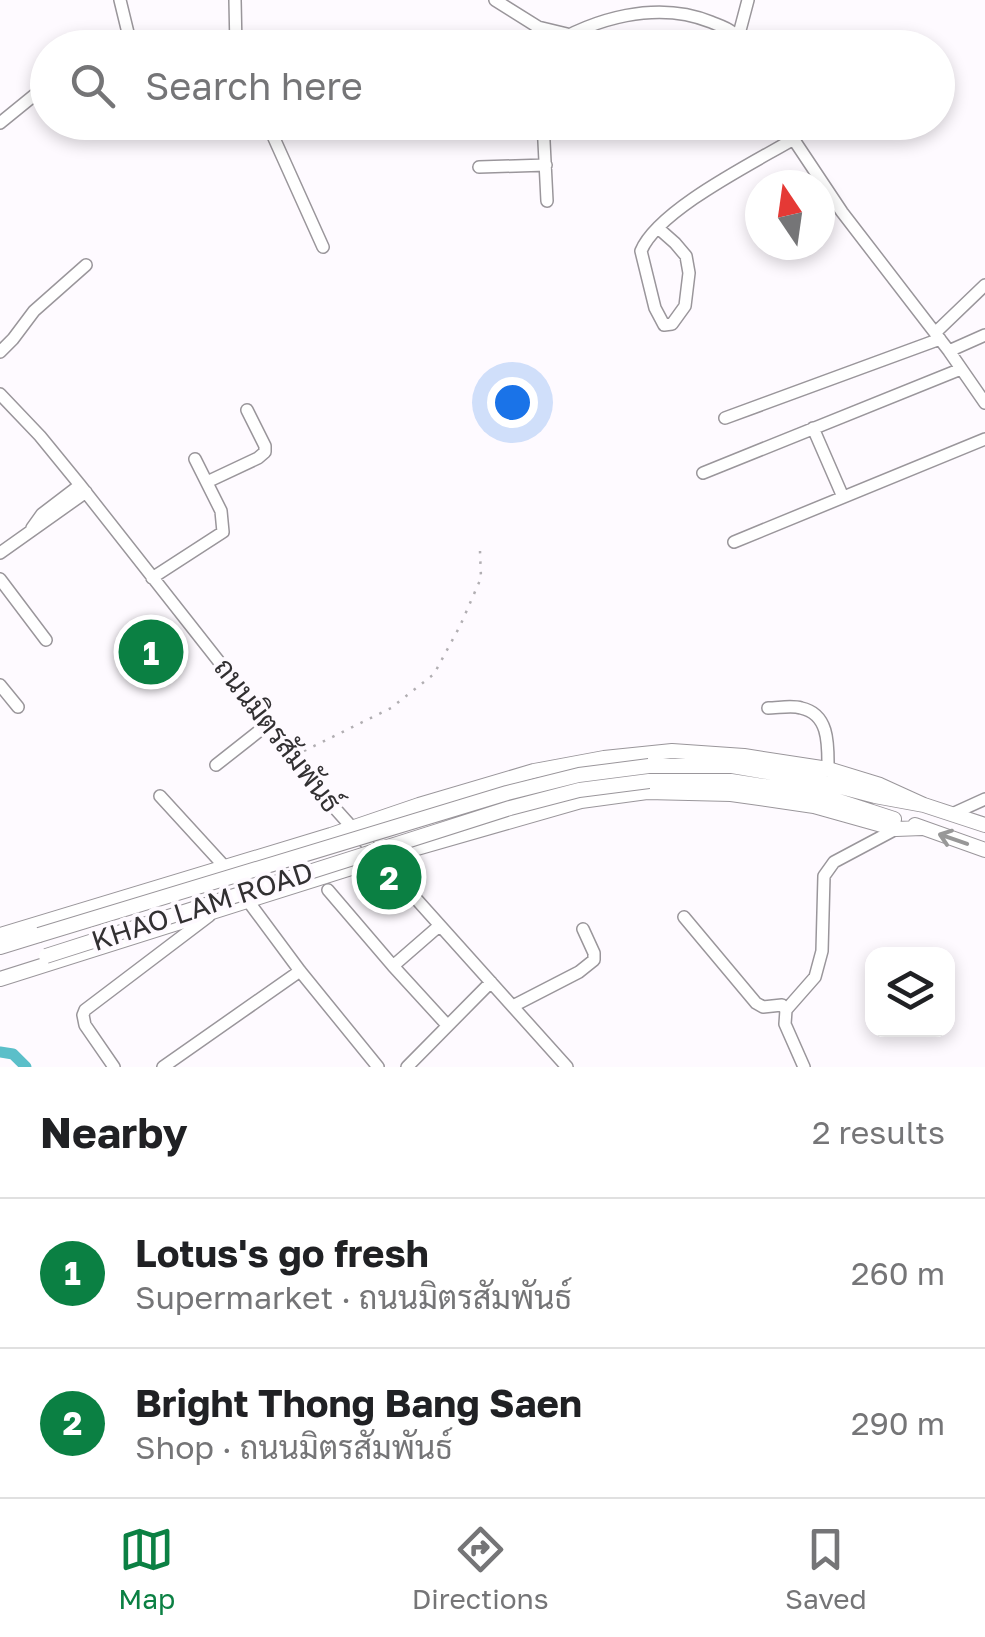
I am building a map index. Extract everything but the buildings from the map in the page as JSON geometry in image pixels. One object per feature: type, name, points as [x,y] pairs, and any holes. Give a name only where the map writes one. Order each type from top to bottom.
[{"type":"main road","points":[[0,935],[419,804],[534,771],[604,758],[672,751],[744,756],[828,769],[924,805]]},
{"type":"main road","name":"KHAO LAM ROAD","points":[[0,947],[507,793],[579,776],[732,766],[924,805],[985,825]]},
{"type":"main road","points":[[534,771],[516,784],[518,801],[528,810],[552,807]]},
{"type":"main road","name":"KHAO LAM ROAD","points":[[0,971],[510,808],[649,774],[817,794],[985,850]]},
{"type":"main road","points":[[0,979],[581,800],[648,792],[731,794],[814,806],[896,829],[922,828]]},
{"type":"main road","points":[[419,804],[400,817],[396,830],[400,837],[434,843]]},
{"type":"main road","points":[[278,850],[302,848],[316,858],[312,872],[284,890]]},
{"type":"main road","points":[[158,887],[186,885],[200,894],[196,909],[170,926]]},
{"type":"street","points":[[120,0],[128,30]]},
{"type":"street","points":[[235,0],[236,30]]},
{"type":"street","points":[[495,0],[538,26],[552,30]]},
{"type":"street","points":[[671,13],[678,0]]},
{"type":"street","points":[[740,30],[748,0]]},
{"type":"street","points":[[577,30],[634,14],[671,13],[694,15],[730,30]]},
{"type":"street","points":[[0,123],[30,99]]},
{"type":"street","points":[[273,140],[323,247]]},
{"type":"street","points":[[545,140],[547,201]]},
{"type":"street","points":[[658,228],[686,256],[689,273],[685,306],[672,324],[664,324],[655,308],[641,251],[645,242],[658,228],[696,198],[792,140],[985,403]]},
{"type":"street","points":[[480,167],[546,165]]},
{"type":"street","points":[[0,352],[34,311],[86,265]]},
{"type":"street","points":[[725,418],[937,336],[985,285]]},
{"type":"street","points":[[948,350],[985,335]]},
{"type":"street","points":[[703,472],[961,369]]},
{"type":"street","name":"ถนนมิตรสัมพันธ์","points":[[0,394],[83,488],[352,828],[567,1067]]},
{"type":"street","points":[[207,482],[264,452],[265,446],[247,410]]},
{"type":"street","points":[[813,428],[843,497]]},
{"type":"street","points":[[734,542],[985,439]]},
{"type":"street","points":[[152,578],[223,532],[221,512],[195,459]]},
{"type":"street","points":[[0,553],[46,522],[83,488]]},
{"type":"street","points":[[0,580],[46,640]]},
{"type":"street","points":[[0,685],[18,707]]},
{"type":"street","points":[[768,708],[801,707],[816,715],[826,728],[828,769]]},
{"type":"street","points":[[216,764],[268,724]]},
{"type":"street","points":[[160,796],[226,867]]},
{"type":"street","points":[[952,814],[985,799]]},
{"type":"street","points":[[804,1067],[785,1024],[786,1010],[815,977],[822,951],[824,876],[834,862],[896,829]]},
{"type":"street","points":[[328,890],[447,1024]]},
{"type":"street","points":[[248,902],[378,1067]]},
{"type":"street","points":[[114,1067],[82,1020],[85,1010],[212,914]]},
{"type":"street","points":[[684,917],[756,1003],[786,1010]]},
{"type":"street","points":[[393,966],[439,926]]},
{"type":"street","points":[[513,1006],[579,972],[594,960],[583,929]]},
{"type":"street","points":[[163,1067],[300,971]]},
{"type":"street","points":[[407,1067],[491,982]]},
{"type":"path","points":[[293,756],[391,708],[434,674],[481,578],[480,551]]},
{"type":"waterway","points":[[0,1052],[13,1054],[26,1067]]},
{"type":"place","name":"Lotus's go fresh","points":[[151,652]]},
{"type":"place","name":"Bright Thong Bang Saen","points":[[389,877]]}]
